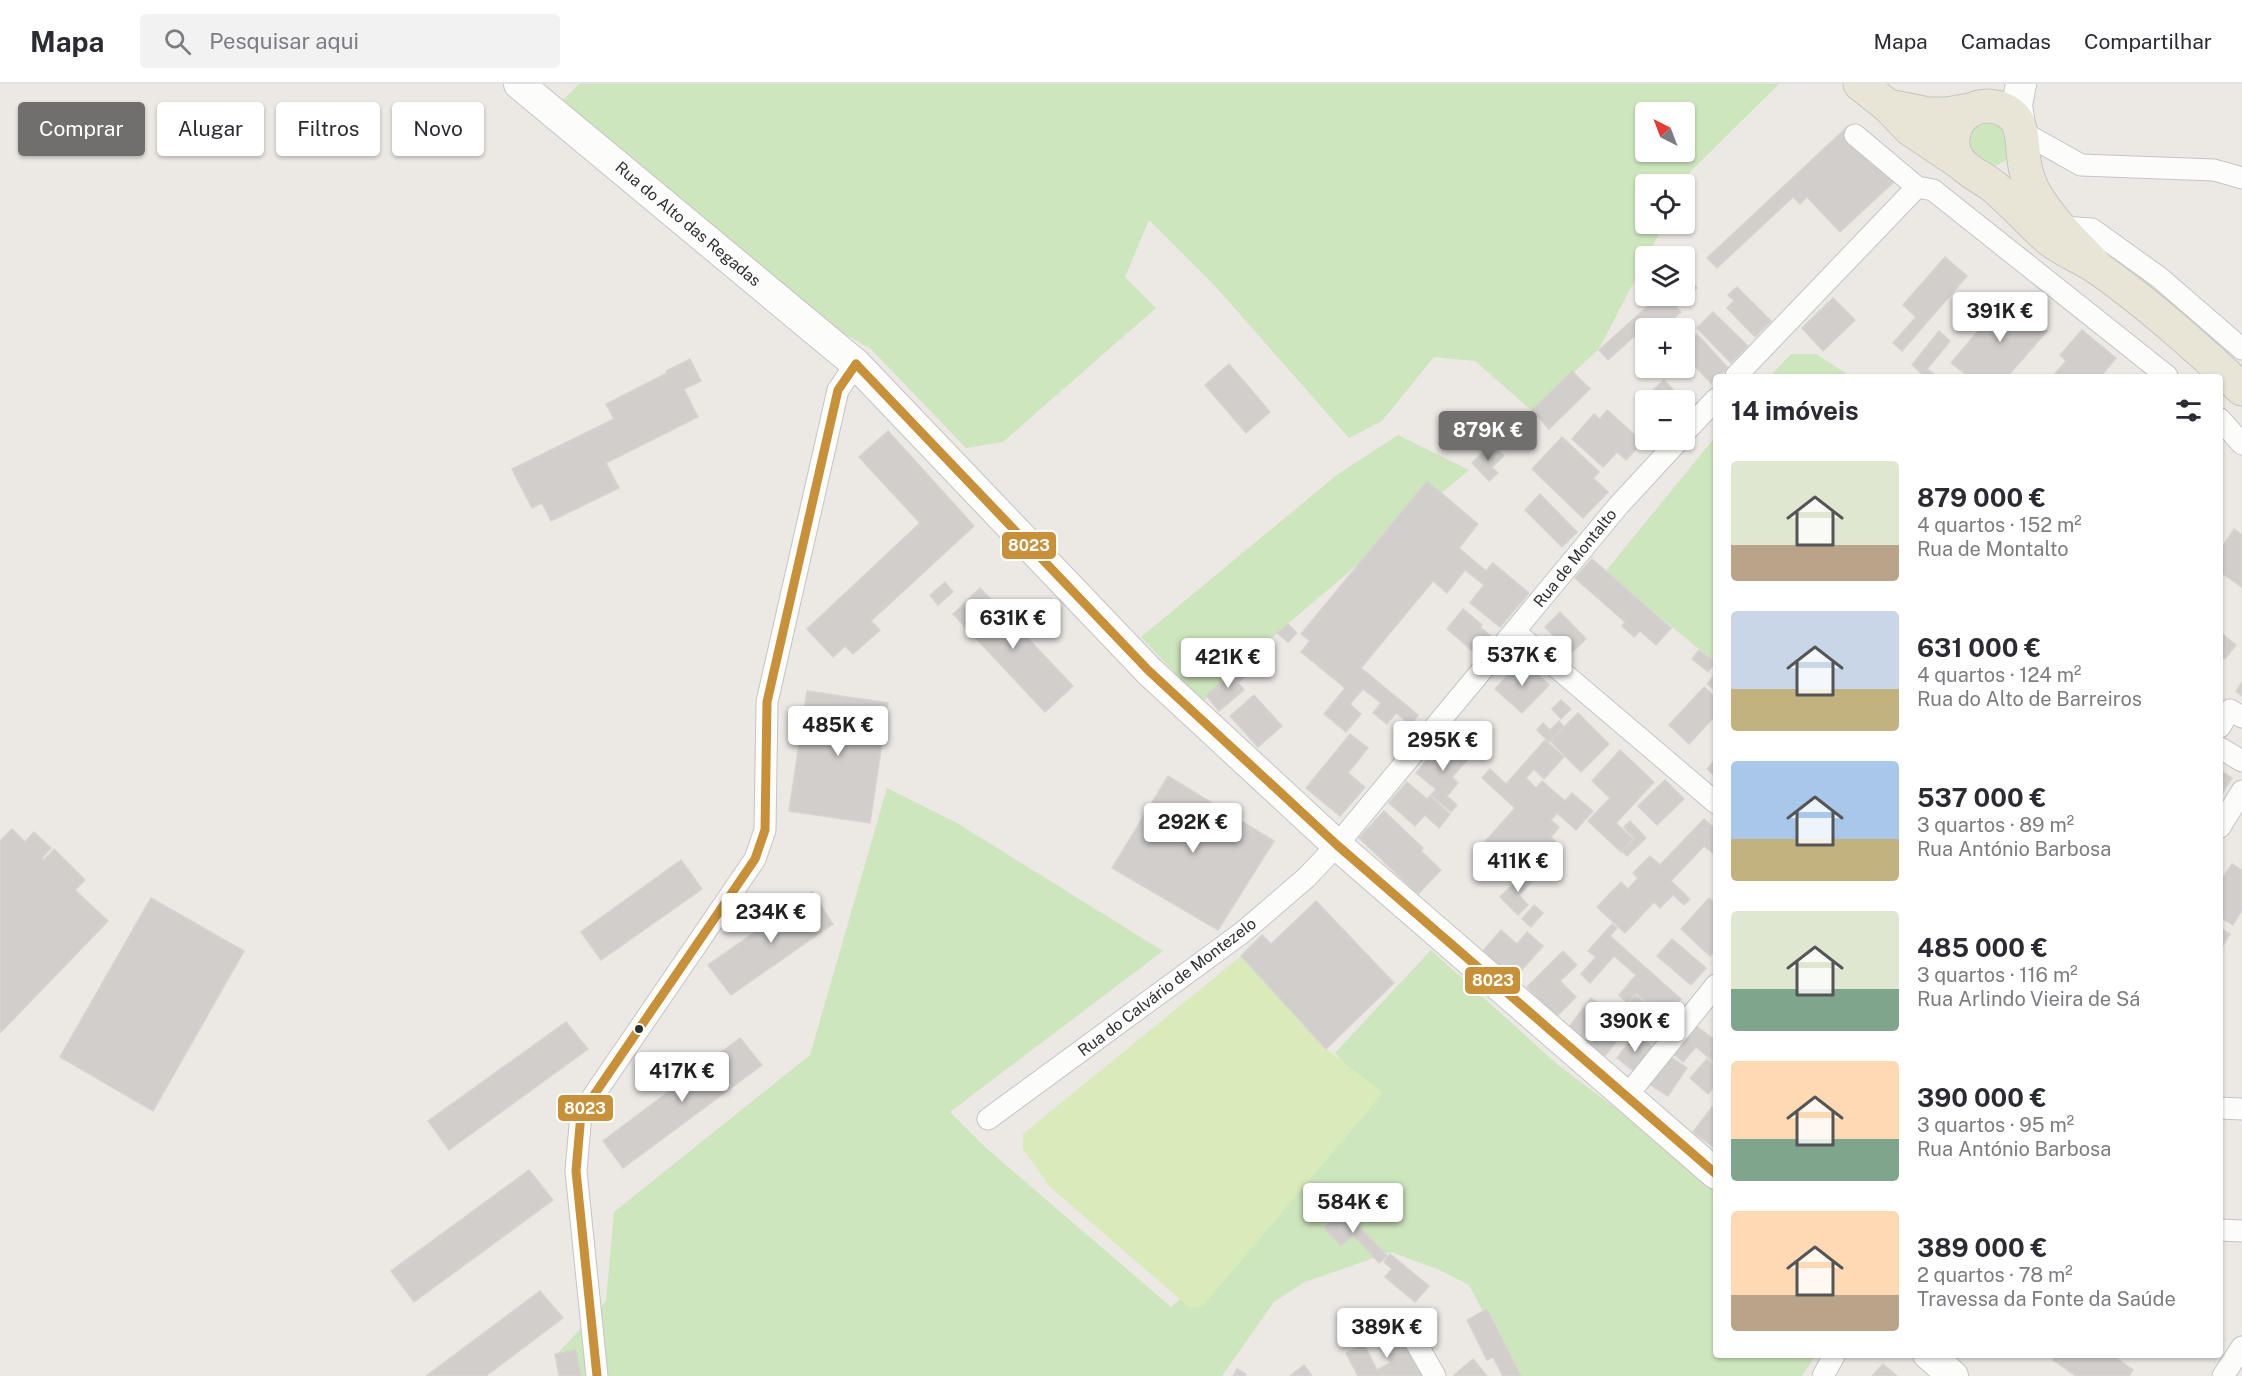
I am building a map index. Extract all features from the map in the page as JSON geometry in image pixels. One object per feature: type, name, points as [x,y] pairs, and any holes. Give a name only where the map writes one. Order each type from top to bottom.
[{"type":"main road","points":[[1860,84],[1888,106],[1911,129],[1969,168],[2056,234],[2242,388]]},
{"type":"main road","points":[[1888,106],[1928,114],[1947,114],[1993,106],[2013,116],[2030,140],[2025,170],[2056,234]]},
{"type":"main road","points":[[1976,108],[1961,118],[1955,128],[1953,139],[1954,151],[1969,168],[1991,176],[2001,173],[2019,159],[2030,140]]},
{"type":"street","name":"Rua do Alto das Regadas","points":[[519,84],[856,364],[1149,671],[1337,845],[1713,1171]]},
{"type":"street","points":[[1976,108],[1995,97],[2007,84]]},
{"type":"street","points":[[2021,84],[2017,105],[2030,140],[2081,165],[2214,170],[2242,178]]},
{"type":"street","points":[[1855,135],[1917,187],[1933,190],[2164,374]]},
{"type":"street","points":[[1738,374],[1917,187]]},
{"type":"street","points":[[2029,267],[2056,234],[2092,229],[2160,278],[2242,349]]},
{"type":"street","points":[[597,1376],[576,1171],[581,1114],[755,859],[765,830],[767,702],[838,390],[856,364]]},
{"type":"street","points":[[1695,421],[1713,402]]},
{"type":"street","points":[[2223,422],[2242,444]]},
{"type":"street","name":"Rua de Montalto","points":[[1337,845],[1619,505],[1670,450]]},
{"type":"street","points":[[1515,632],[1713,800]]},
{"type":"street","points":[[2223,722],[2230,710],[2242,717]]},
{"type":"street","points":[[2223,750],[2242,761]]},
{"type":"street","points":[[2223,822],[2242,791]]},
{"type":"street","name":"Rua do Calvário de Montezelo","points":[[988,1119],[1243,932],[1307,877],[1337,845]]},
{"type":"street","points":[[1626,1097],[1713,990]]},
{"type":"street","points":[[2223,1108],[2242,1109]]},
{"type":"street","points":[[2223,1230],[2242,1231]]},
{"type":"street","points":[[1407,1327],[1435,1376]]},
{"type":"street","points":[[2223,1376],[2242,1347]]},
{"type":"street","points":[[1823,1376],[1833,1358]]},
{"type":"street","points":[[1933,1358],[1953,1376]]},
{"type":"green space","points":[[579,84],[1779,84],[1689,174],[1635,174],[1635,234],[1659,234],[1653,246],[1635,246],[1635,280],[1599,349],[1532,411],[1475,361],[1434,357],[1382,421],[1349,438],[1215,286],[1149,220],[1125,277],[1156,308],[1003,442],[966,448],[871,349],[815,317],[562,101]]},
{"type":"green space","points":[[1983,118],[2005,123],[2008,159],[1994,167],[1977,164],[1965,135]]},
{"type":"green space","points":[[1791,354],[1816,354],[1847,374],[1772,374]]},
{"type":"green space","points":[[1398,435],[1469,470],[1277,633],[1202,702],[1141,637],[1338,474]]},
{"type":"green space","points":[[1713,440],[1713,661],[1605,572]]},
{"type":"green space","points":[[887,788],[957,823],[1163,951],[950,1112],[985,1147],[1171,1307],[1190,1290],[1373,1098],[1335,1053],[1431,950],[1558,1065],[1713,1181],[1713,1358],[1814,1358],[1802,1376],[1516,1376],[1469,1285],[1437,1269],[1391,1252],[1305,1282],[1274,1302],[1222,1376],[563,1376],[557,1354],[606,1301],[614,1212],[810,1055]]},
{"type":"green space","points":[[1241,956],[1326,1049],[1383,1093],[1202,1307],[1190,1308],[1049,1186],[1023,1149],[1023,1134]]},
{"type":"building","points":[[1847,127],[1896,180],[1840,232],[1807,197],[1800,204],[1793,197],[1717,268],[1707,258]]},
{"type":"building","points":[[1945,257],[1967,276],[1902,351],[1893,343],[1916,317],[1903,305]]},
{"type":"building","points":[[1737,287],[1771,321],[1755,337],[1727,308],[1734,301],[1728,295]]},
{"type":"building","points":[[2007,297],[2047,331],[2010,374],[1965,374],[1951,363]]},
{"type":"building","points":[[1833,298],[1855,320],[1823,351],[1802,328]]},
{"type":"building","points":[[1648,306],[1677,306],[1681,312],[1674,318],[1635,318],[1635,336],[1608,360],[1599,350]]},
{"type":"building","points":[[1713,312],[1748,346],[1731,363],[1697,328]]},
{"type":"building","points":[[2082,330],[2116,358],[2103,374],[2055,374],[2066,361],[2060,355]]},
{"type":"building","points":[[1939,331],[1950,341],[1927,369],[1934,374],[1922,374],[1912,365]]},
{"type":"building","points":[[1697,334],[1728,368],[1721,374],[1713,374],[1711,383],[1695,366],[1695,336]]},
{"type":"building","points":[[690,359],[701,381],[684,389],[698,417],[606,463],[619,488],[551,521],[542,503],[532,508],[512,469],[614,419],[606,404]]},
{"type":"building","points":[[1229,364],[1270,412],[1246,433],[1205,385]]},
{"type":"building","points":[[1572,371],[1590,389],[1549,429],[1532,410]]},
{"type":"building","points":[[1664,380],[1674,390],[1653,390]]},
{"type":"building","points":[[1607,410],[1635,435],[1635,450],[1626,460],[1617,452],[1603,467],[1572,439],[1594,414],[1600,419]]},
{"type":"building","points":[[888,431],[974,526],[871,621],[880,630],[853,654],[845,646],[833,657],[807,629],[920,523],[859,457]]},
{"type":"building","points":[[1562,437],[1599,472],[1593,478],[1608,492],[1583,518],[1532,469]]},
{"type":"building","points":[[1492,443],[1504,456],[1492,467],[1498,473],[1489,481],[1472,463]]},
{"type":"building","points":[[1427,481],[1478,524],[1459,548],[1486,571],[1493,563],[1529,593],[1500,627],[1470,603],[1484,585],[1465,570],[1447,593],[1433,581],[1361,668],[1418,715],[1411,725],[1396,713],[1387,724],[1373,713],[1381,703],[1363,689],[1350,704],[1361,714],[1346,732],[1324,714],[1345,688],[1301,652],[1310,641],[1301,634]]},
{"type":"building","points":[[1540,494],[1577,532],[1562,547],[1525,510]]},
{"type":"building","points":[[2234,529],[2242,535],[2242,587],[2223,574],[2223,546]]},
{"type":"building","points":[[1592,559],[1671,628],[1656,645],[1640,631],[1634,637],[1622,626],[1625,622],[1575,578]]},
{"type":"building","points":[[945,582],[953,592],[938,605],[930,595]]},
{"type":"building","points":[[980,588],[1073,686],[1045,712],[953,614]]},
{"type":"building","points":[[1463,609],[1491,636],[1476,654],[1447,629]]},
{"type":"building","points":[[1560,612],[1586,639],[1571,653],[1545,627]]},
{"type":"building","points":[[1288,624],[1297,633],[1288,642],[1277,633]]},
{"type":"building","points":[[2223,634],[2236,645],[2225,659],[2223,657]]},
{"type":"building","points":[[1699,650],[1713,660],[1713,665],[1708,672],[1692,659]]},
{"type":"building","points":[[1522,660],[1549,685],[1522,713],[1495,689]]},
{"type":"building","points":[[1242,665],[1249,673],[1238,683],[1244,690],[1219,711],[1206,695]]},
{"type":"building","points":[[1713,677],[1713,689],[1707,684]]},
{"type":"building","points":[[2242,682],[2242,696],[2236,691]]},
{"type":"building","points":[[1704,687],[1713,695],[1713,718],[1689,744],[1669,725]]},
{"type":"building","points":[[807,691],[888,703],[870,823],[789,811]]},
{"type":"building","points":[[1254,695],[1282,726],[1258,747],[1230,716]]},
{"type":"building","points":[[1561,700],[1571,709],[1561,719],[1552,709]]},
{"type":"building","points":[[1578,713],[1609,744],[1581,772],[1550,741]]},
{"type":"building","points":[[1559,721],[1564,727],[1549,742],[1537,730],[1543,723],[1550,730]]},
{"type":"building","points":[[1350,734],[1368,748],[1348,773],[1365,787],[1340,816],[1306,788]]},
{"type":"building","points":[[1445,739],[1468,759],[1452,777],[1458,783],[1447,796],[1457,805],[1451,812],[1431,795],[1436,789],[1416,773]]},
{"type":"building","points":[[1545,740],[1564,757],[1544,779],[1534,769],[1526,778],[1536,788],[1542,781],[1565,801],[1572,793],[1593,811],[1576,830],[1557,813],[1551,820],[1559,827],[1551,837],[1560,846],[1537,872],[1523,860],[1512,872],[1482,845],[1515,808],[1482,778],[1490,769],[1506,784]]},
{"type":"building","points":[[1620,750],[1654,782],[1616,823],[1633,839],[1621,852],[1588,821],[1610,798],[1592,781]]},
{"type":"building","points":[[1713,762],[1713,774],[1707,769]]},
{"type":"building","points":[[2223,772],[2232,778],[2223,792]]},
{"type":"building","points":[[1168,776],[1274,841],[1218,930],[1112,868]]},
{"type":"building","points":[[1665,780],[1684,799],[1657,825],[1638,806]]},
{"type":"building","points":[[1407,782],[1427,799],[1430,796],[1450,814],[1439,828],[1425,815],[1415,826],[1389,803]]},
{"type":"building","points":[[1384,811],[1423,848],[1421,851],[1441,870],[1418,894],[1359,838]]},
{"type":"building","points":[[1704,819],[1713,827],[1713,853],[1704,846],[1671,881],[1690,899],[1684,905],[1673,895],[1660,908],[1654,902],[1625,933],[1597,907],[1621,882],[1628,889],[1638,878],[1633,873],[1650,856],[1660,865]]},
{"type":"building","points":[[1630,821],[1646,838],[1627,856],[1622,851],[1635,839],[1624,827]]},
{"type":"building","points":[[12,829],[25,842],[34,832],[51,848],[42,858],[44,860],[54,849],[85,880],[75,890],[108,921],[0,1033],[0,841]]},
{"type":"building","points":[[681,860],[702,889],[601,960],[581,932]]},
{"type":"building","points":[[2232,864],[2242,870],[2242,910],[2233,925],[2223,919],[2223,878]]},
{"type":"building","points":[[1526,871],[1535,879],[1519,895],[1528,905],[1518,915],[1500,897]]},
{"type":"building","points":[[812,892],[833,924],[731,995],[708,965]]},
{"type":"building","points":[[151,898],[244,951],[153,1111],[60,1057]]},
{"type":"building","points":[[1709,898],[1713,901],[1713,953],[1710,956],[1681,929]]},
{"type":"building","points":[[1316,901],[1394,983],[1326,1049],[1241,956],[1262,935],[1271,944]]},
{"type":"building","points":[[1534,905],[1543,913],[1531,927],[1522,919]]},
{"type":"building","points":[[1612,924],[1617,928],[1610,936],[1681,999],[1674,1007],[1679,1012],[1663,1030],[1653,1021],[1662,1009],[1653,1001],[1650,1005],[1636,993],[1628,1003],[1619,995],[1636,975],[1614,956],[1590,983],[1581,974],[1596,957],[1588,951]]},
{"type":"building","points":[[1501,930],[1517,944],[1527,932],[1543,946],[1513,980],[1482,952]]},
{"type":"building","points":[[2223,930],[2230,934],[2223,945]]},
{"type":"building","points":[[1672,939],[1706,968],[1691,985],[1657,956]]},
{"type":"building","points":[[1563,951],[1577,965],[1560,981],[1576,997],[1556,1017],[1527,987]]},
{"type":"building","points":[[1635,995],[1648,1005],[1629,1030],[1616,1020]]},
{"type":"building","points":[[1591,998],[1605,1008],[1583,1038],[1569,1027]]},
{"type":"building","points":[[1603,1017],[1623,1033],[1604,1057],[1584,1042]]},
{"type":"building","points":[[566,1022],[588,1049],[449,1150],[428,1121]]},
{"type":"building","points":[[1694,1024],[1713,1039],[1713,1061],[1696,1047],[1683,1062],[1671,1052]]},
{"type":"building","points":[[1635,1034],[1653,1047],[1635,1072],[1617,1058]]},
{"type":"building","points":[[740,1038],[762,1065],[623,1168],[603,1141]]},
{"type":"building","points":[[1668,1055],[1687,1068],[1668,1096],[1649,1084]]},
{"type":"building","points":[[1707,1059],[1713,1064],[1713,1088],[1708,1094],[1690,1078]]},
{"type":"building","points":[[1712,1107],[1713,1108],[1713,1147],[1693,1132]]},
{"type":"building","points":[[529,1170],[553,1200],[414,1302],[391,1271]]},
{"type":"building","points":[[1343,1209],[1387,1256],[1379,1263],[1353,1235],[1341,1246],[1324,1228]]},
{"type":"building","points":[[1390,1254],[1429,1286],[1415,1302],[1385,1277],[1392,1269],[1384,1262]]},
{"type":"building","points":[[540,1291],[563,1318],[486,1376],[426,1376]]},
{"type":"building","points":[[1487,1309],[1521,1376],[1503,1376],[1493,1357],[1487,1360],[1467,1320]]},
{"type":"building","points":[[1401,1331],[1425,1376],[1358,1376],[1346,1353],[1364,1344],[1377,1370],[1390,1363],[1379,1342]]},
{"type":"building","points":[[576,1350],[581,1376],[559,1376],[555,1354]]},
{"type":"building","points":[[2054,1358],[2116,1358],[2133,1370],[2129,1376],[2076,1376],[2053,1360]]},
{"type":"building","points":[[1473,1359],[1487,1376],[1454,1375]]},
{"type":"building","points":[[1883,1364],[1897,1376],[1872,1376]]},
{"type":"building","points":[[1304,1365],[1312,1376],[1290,1376]]},
{"type":"building","points":[[1237,1369],[1246,1374],[1245,1376],[1233,1376]]},
{"type":"transit line","name":"8023","points":[[856,364],[1149,671],[1337,845],[1713,1171]]},
{"type":"transit line","name":"8023","points":[[597,1376],[576,1171],[581,1114],[755,859],[765,830],[767,702],[838,390],[856,364]]}]
